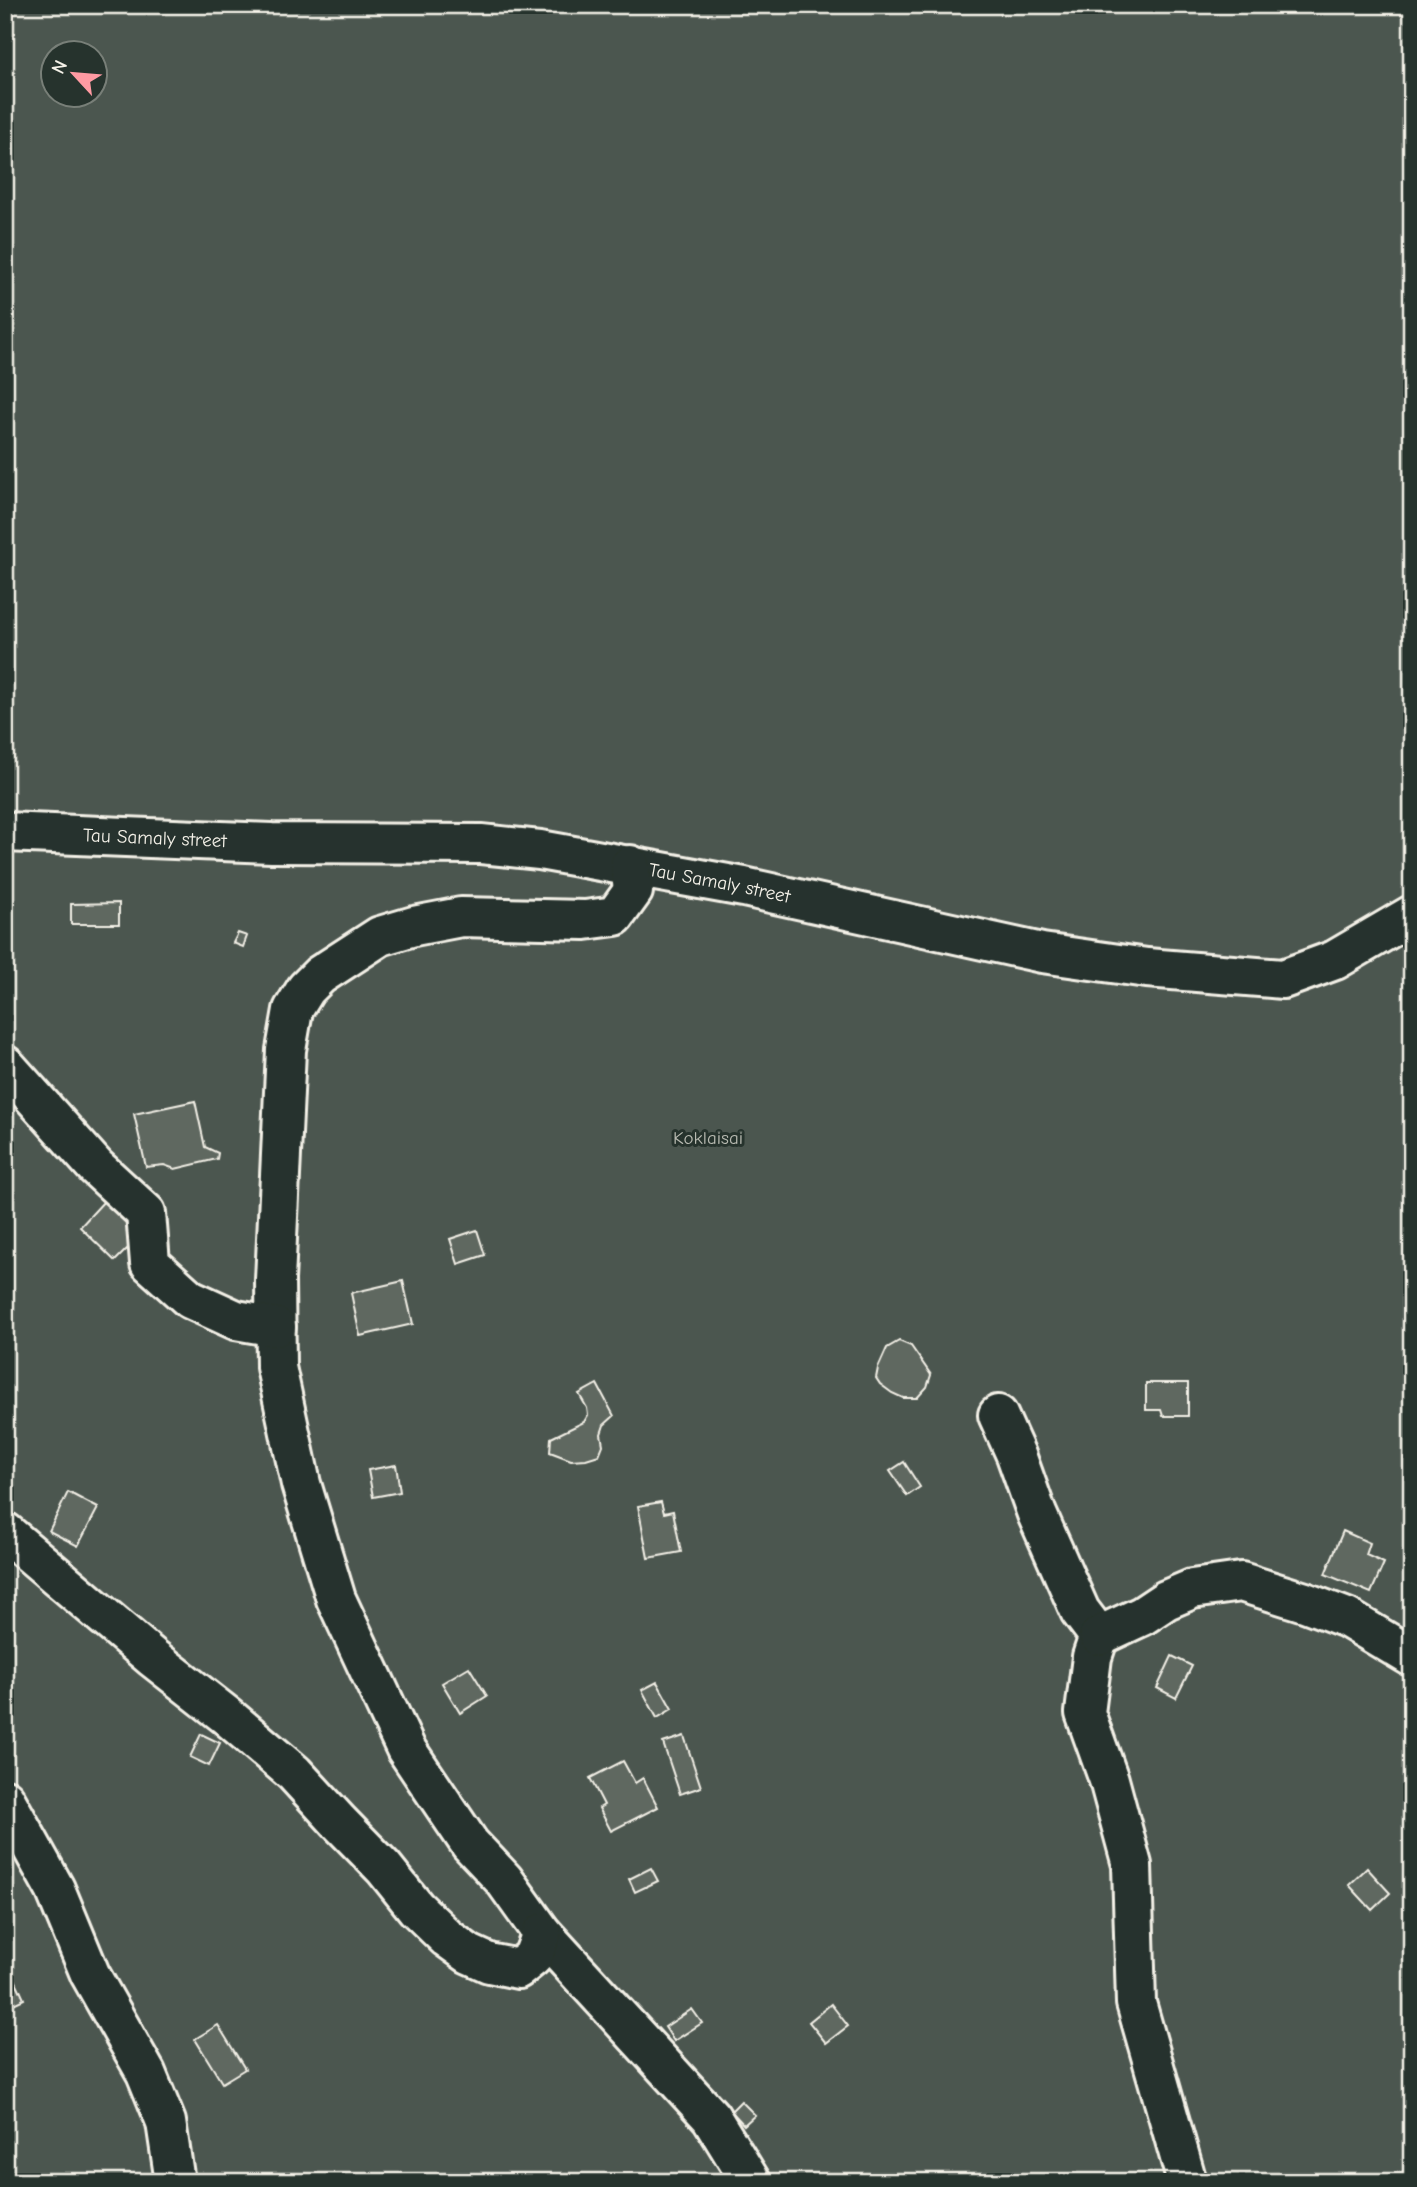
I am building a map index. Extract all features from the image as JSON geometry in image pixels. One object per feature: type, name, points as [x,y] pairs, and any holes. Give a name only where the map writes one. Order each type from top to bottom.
[{"type":"street","name":"Tau Samaly street","points":[[5,832],[272,843],[481,844],[540,850],[744,887],[1042,953],[1147,968],[1283,979],[1335,960],[1412,915]]},
{"type":"street","points":[[630,865],[633,891],[615,916],[584,920],[461,917],[414,926],[380,936],[320,975],[306,989],[293,1010],[286,1050],[275,1280],[276,1367],[301,1483],[336,1599],[406,1749],[470,1844],[505,1880],[542,1933],[711,2117],[751,2182]]},
{"type":"street","points":[[5,1065],[96,1167],[146,1213],[150,1262],[190,1299],[236,1320],[276,1327]]},
{"type":"street","points":[[998,1415],[1037,1514],[1080,1611],[1098,1636],[1084,1713],[1109,1780],[1132,1865],[1136,2003],[1187,2182]]},
{"type":"street","points":[[5,1532],[294,1773],[384,1868],[416,1908],[447,1938],[489,1964],[518,1969],[533,1957],[542,1933]]},
{"type":"street","points":[[1098,1636],[1192,1589],[1241,1582],[1347,1618],[1412,1657]]},
{"type":"street","points":[[5,1799],[55,1889],[90,1974],[146,2073],[166,2122],[175,2182]]},
{"type":"green space","name":"Koklaisai","points":[[5,5],[1412,5],[1412,2182],[5,2182]]},
{"type":"building","points":[[119,903],[119,924],[71,924],[71,904]]},
{"type":"building","points":[[238,933],[247,936],[243,947],[233,943]]},
{"type":"building","points":[[195,1101],[205,1147],[218,1153],[217,1159],[175,1169],[164,1165],[146,1167],[134,1114]]},
{"type":"building","points":[[105,1200],[140,1236],[115,1261],[80,1227]]},
{"type":"building","points":[[477,1230],[485,1255],[458,1264],[450,1239]]},
{"type":"building","points":[[403,1281],[413,1324],[360,1336],[351,1293]]},
{"type":"building","points":[[899,1341],[911,1346],[931,1375],[927,1387],[917,1398],[903,1398],[892,1393],[876,1378],[887,1348]]},
{"type":"building","points":[[1146,1383],[1188,1383],[1188,1416],[1163,1416],[1161,1410],[1146,1410]]},
{"type":"building","points":[[597,1384],[614,1416],[604,1425],[601,1434],[603,1445],[599,1455],[571,1460],[550,1452],[551,1438],[584,1422],[588,1415],[587,1408],[579,1394]]},
{"type":"building","points":[[904,1462],[920,1487],[907,1496],[890,1471]]},
{"type":"building","points":[[396,1465],[400,1492],[373,1497],[368,1470]]},
{"type":"building","points":[[68,1492],[98,1508],[78,1546],[49,1531]]},
{"type":"building","points":[[661,1502],[664,1513],[673,1511],[681,1552],[648,1558],[638,1506]]},
{"type":"building","points":[[1343,1531],[1370,1543],[1366,1555],[1384,1563],[1371,1593],[1325,1574]]},
{"type":"building","points":[[1172,1656],[1192,1666],[1176,1698],[1157,1688]]},
{"type":"building","points":[[469,1667],[487,1696],[460,1713],[442,1683]]},
{"type":"building","points":[[657,1682],[672,1709],[657,1718],[642,1690]]},
{"type":"building","points":[[201,1734],[220,1743],[209,1766],[190,1757]]},
{"type":"building","points":[[684,1736],[701,1787],[680,1794],[663,1743]]},
{"type":"building","points":[[623,1761],[635,1783],[643,1778],[658,1807],[611,1831],[599,1808],[604,1805],[590,1778]]},
{"type":"building","points":[[651,1868],[658,1881],[635,1892],[629,1879]]},
{"type":"building","points":[[1367,1868],[1390,1893],[1372,1910],[1349,1885]]},
{"type":"building","points":[[9,1966],[24,1999],[7,2007],[5,1968]]},
{"type":"building","points":[[831,2004],[848,2026],[826,2043],[809,2022]]},
{"type":"building","points":[[692,2009],[702,2023],[674,2041],[665,2027]]},
{"type":"building","points":[[218,2025],[245,2069],[222,2083],[195,2039]]},
{"type":"building","points":[[741,2101],[755,2115],[744,2125],[731,2111]]}]
